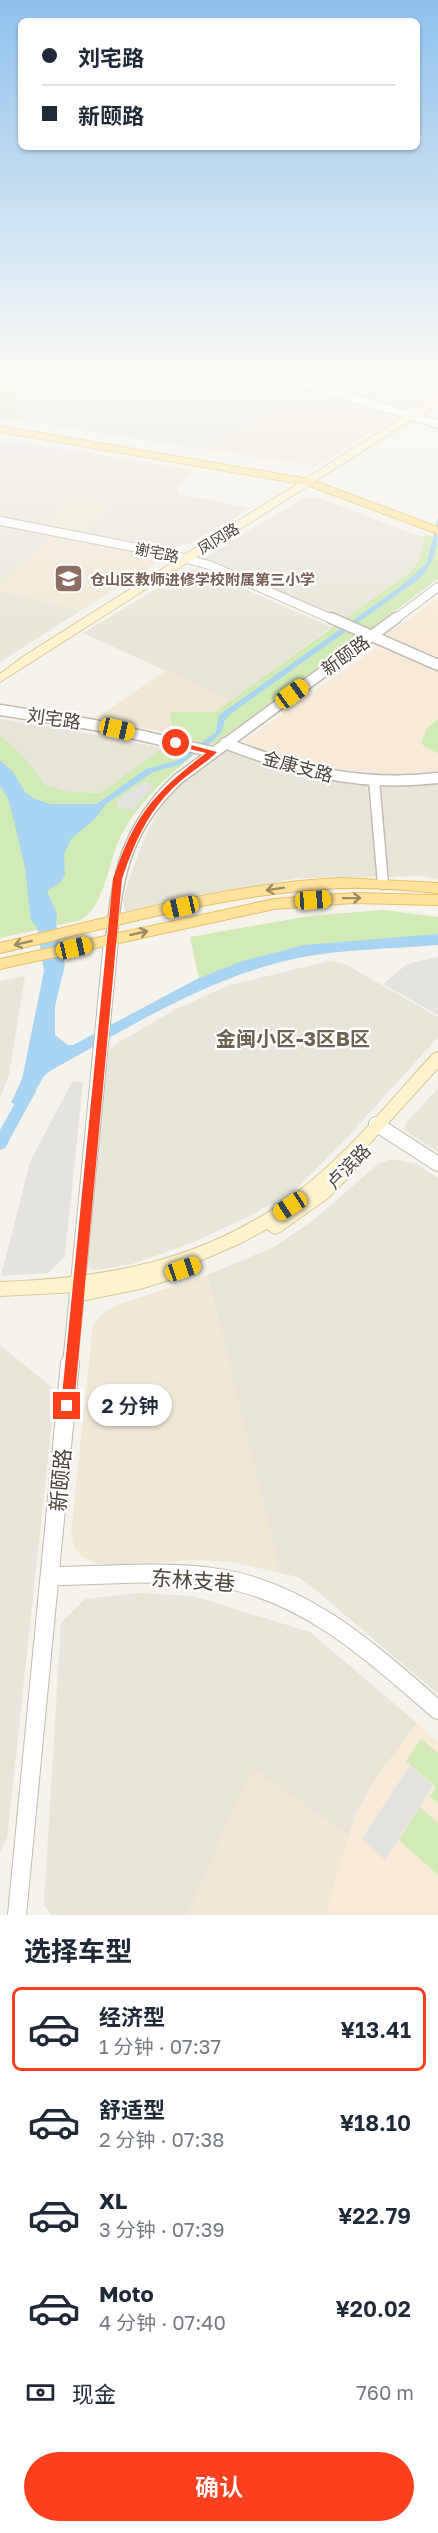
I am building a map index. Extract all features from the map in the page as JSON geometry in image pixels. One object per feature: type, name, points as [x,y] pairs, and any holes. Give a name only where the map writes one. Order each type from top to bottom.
[{"type":"main road","points":[[194,461],[312,481]]},
{"type":"main road","points":[[205,461],[312,481],[437,526]]},
{"type":"main road","name":"凤冈路","points":[[0,679],[27,658],[342,461]]},
{"type":"main road","points":[[0,948],[280,888],[312,884],[383,884],[438,888]]},
{"type":"main road","points":[[0,964],[236,911],[294,902],[353,898],[438,900]]},
{"type":"main road","points":[[380,1127],[438,1058]]},
{"type":"main road","name":"卢滨路","points":[[0,1298],[123,1286],[170,1274],[247,1242],[291,1216],[322,1193],[380,1127],[438,1071]]},
{"type":"main road","points":[[0,1289],[77,1289]]},
{"type":"street","name":"谢宅路","points":[[0,521],[208,564],[438,665]]},
{"type":"street","name":"新颐路","points":[[17,1915],[118,879],[134,834],[166,790],[369,634],[438,587]]},
{"type":"street","name":"刘宅路","points":[[0,710],[95,724],[213,752]]},
{"type":"street","name":"金康支路","points":[[225,743],[290,767],[374,780],[438,778]]},
{"type":"street","points":[[374,780],[383,884]]},
{"type":"street","points":[[380,1127],[438,1164]]},
{"type":"street","name":"东林支巷","points":[[51,1576],[192,1576],[221,1578],[260,1587],[290,1599],[337,1627],[438,1710]]},
{"type":"shaded area","points":[[0,461],[140,461],[193,470],[177,488],[179,494],[251,508],[191,543],[170,548],[84,533],[109,506],[72,499],[47,526],[0,518]]},
{"type":"shaded area","points":[[285,461],[323,461],[316,466]]},
{"type":"shaded area","points":[[305,497],[316,497],[422,537],[424,541],[419,561],[409,573],[344,619],[203,559]]},
{"type":"shaded area","points":[[72,499],[109,506],[84,533],[47,526]]},
{"type":"shaded area","points":[[0,526],[53,536],[0,585]]},
{"type":"shaded area","name":"仓山区教师进修学校附属第三小学","points":[[53,536],[144,554],[152,558],[153,564],[146,571],[80,611],[0,590],[0,585]]},
{"type":"shaded area","points":[[189,569],[204,571],[331,627],[231,701],[83,633]]},
{"type":"shaded area","points":[[0,590],[80,611],[0,662]]},
{"type":"shaded area","points":[[438,598],[438,658],[386,635]]},
{"type":"shaded area","points":[[376,648],[393,652],[438,671],[438,771],[395,774],[301,765],[245,746],[246,739]]},
{"type":"shaded area","points":[[165,671],[231,701],[215,712],[171,712],[173,734],[96,718]]},
{"type":"shaded area","points":[[0,719],[162,748],[100,793],[65,791],[45,786],[24,757],[0,735]]},
{"type":"shaded area","points":[[225,751],[233,751],[294,773],[367,783],[377,877],[297,878],[126,914],[123,901],[131,873],[148,830],[164,802],[194,772]]},
{"type":"shaded area","points":[[145,781],[153,786],[133,810],[117,807],[117,800]]},
{"type":"shaded area","points":[[438,781],[438,879],[422,876],[389,877],[381,787],[385,783]]},
{"type":"shaded area","points":[[438,957],[438,1015],[383,984],[407,964]]},
{"type":"shaded area","points":[[329,961],[345,964],[438,1017],[438,1037],[345,1140],[299,1186],[252,1215],[192,1243],[132,1264],[95,1270],[86,1266],[105,1056],[114,1045],[176,1009],[230,985]]},
{"type":"shaded area","points":[[25,976],[9,1074],[0,1099],[0,981]]},
{"type":"shaded area","points":[[72,1082],[83,1082],[65,1256],[48,1273],[1,1276],[30,1162]]},
{"type":"shaded area","points":[[438,1088],[438,1152],[404,1130],[406,1123]]},
{"type":"shaded area","points":[[391,1159],[417,1164],[438,1178],[438,1694],[318,1592],[298,1577],[280,1573],[207,1275],[274,1247],[311,1222],[378,1164]]},
{"type":"shaded area","points":[[207,1275],[280,1573],[232,1562],[189,1560],[123,1565],[98,1564],[83,1557],[74,1548],[71,1533],[93,1324],[106,1311],[120,1304]]},
{"type":"shaded area","points":[[0,1345],[53,1388],[54,1403],[7,1838],[0,1853]]},
{"type":"shaded area","points":[[138,1593],[193,1596],[310,1632],[417,1723],[374,1781],[355,1816],[349,1836],[252,1769],[188,1915],[52,1915],[44,1905],[61,1623],[85,1599]]},
{"type":"shaded area","points":[[417,1723],[438,1742],[438,1915],[325,1915],[355,1816],[374,1781]]},
{"type":"shaded area","points":[[410,1765],[433,1786],[385,1860],[362,1838]]},
{"type":"shaded area","points":[[252,1768],[349,1836],[325,1915],[188,1915]]},
{"type":"green space","points":[[426,534],[438,539],[438,579],[370,629],[344,619],[409,573],[419,561],[424,541],[422,537]]},
{"type":"green space","points":[[334,626],[359,637],[214,744],[209,745],[173,734],[170,712],[215,712]]},
{"type":"green space","points":[[438,719],[438,753],[421,743],[427,728]]},
{"type":"green space","points":[[0,735],[24,757],[45,785],[65,791],[100,793],[162,748],[193,756],[155,790],[131,819],[119,841],[102,892],[90,913],[81,920],[0,938]]},
{"type":"green space","points":[[383,910],[438,917],[438,935],[360,943],[199,979],[190,937],[309,916]]},
{"type":"green space","points":[[421,1739],[438,1753],[438,1803],[430,1796],[436,1787],[406,1761]]},
{"type":"green space","points":[[420,1807],[438,1823],[438,1875],[399,1840]]},
{"type":"water","points":[[438,516],[436,550],[430,565],[419,579],[229,715],[222,731],[214,740],[179,765],[153,772],[106,804],[94,820],[71,839],[64,855],[65,875],[61,882],[47,891],[57,914],[56,924],[65,965],[55,1006],[55,1035],[68,1045],[73,1045],[197,979],[242,961],[304,945],[438,934],[438,945],[315,955],[232,977],[170,1005],[50,1071],[44,1076],[26,1107],[11,1103],[22,1079],[44,971],[37,927],[31,921],[25,868],[16,829],[8,798],[0,786],[0,760],[13,772],[25,792],[35,799],[50,804],[97,804],[146,769],[176,761],[216,732],[219,716],[222,713],[400,587],[427,563]]},
{"type":"waterway","points":[[0,1144],[29,1091]]},
{"type":"place","name":"仓山区教师进修学校附属第三小学","points":[[69,579]]},
{"type":"district","name":"金闽小区-3区B区","points":[[293,1038]]},
{"type":"route","points":[[67,1406],[100,1046],[118,879],[131,841],[148,811],[171,784],[213,752],[176,743]]}]
